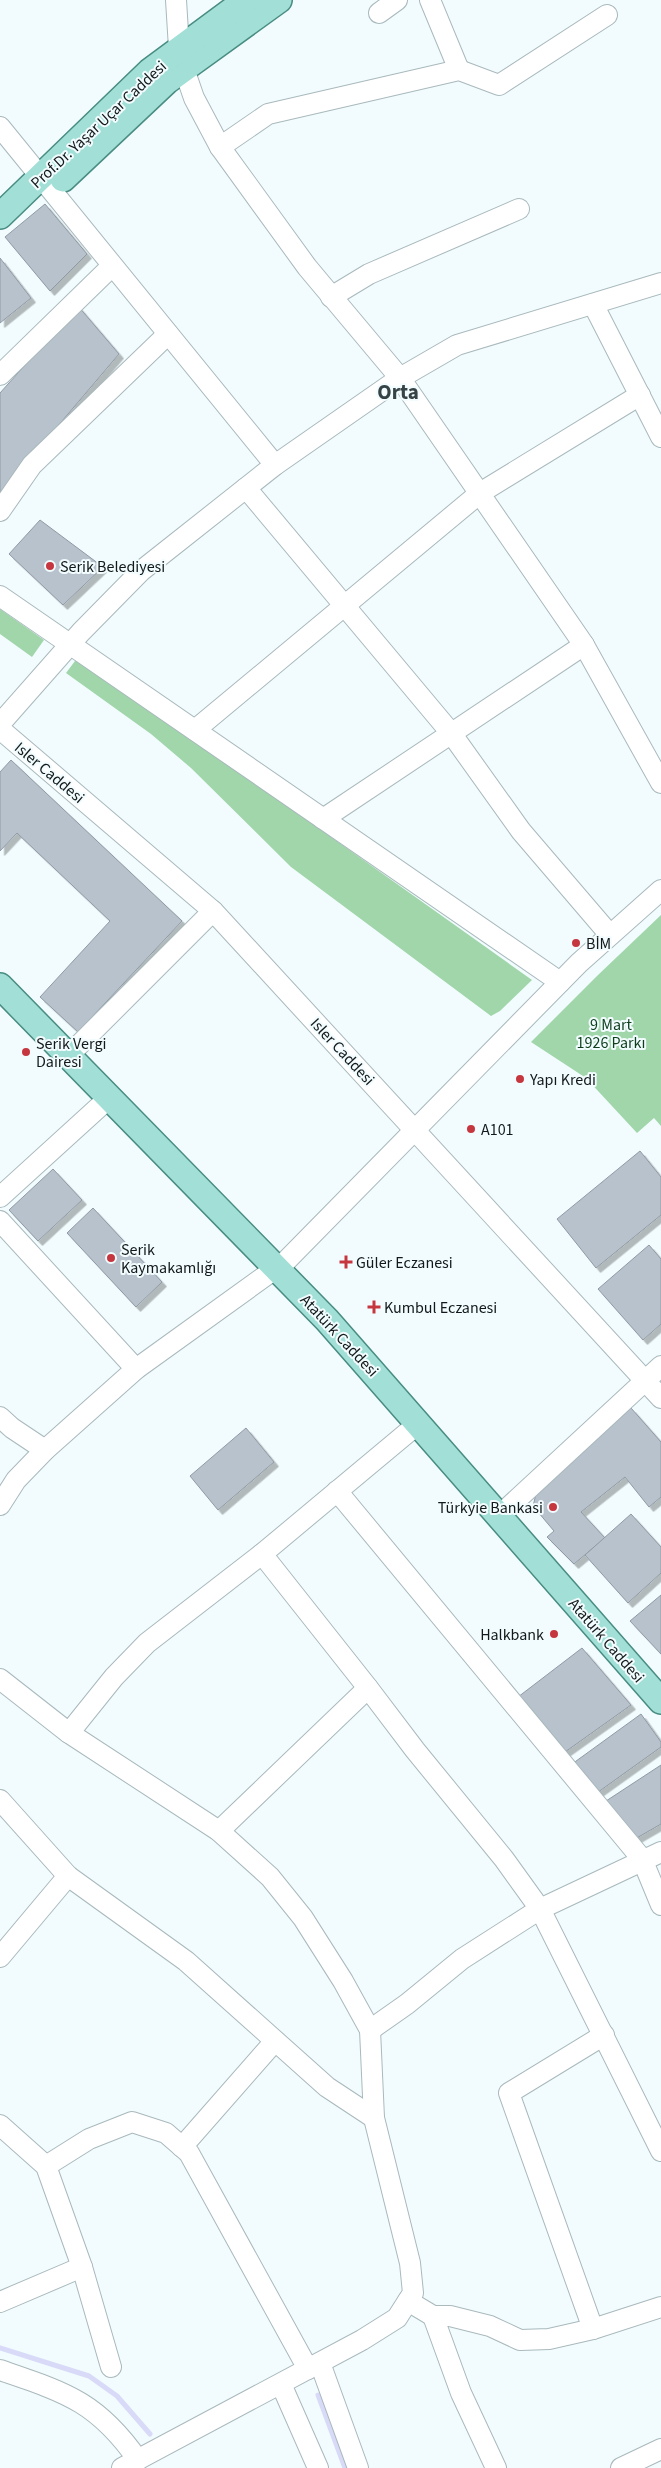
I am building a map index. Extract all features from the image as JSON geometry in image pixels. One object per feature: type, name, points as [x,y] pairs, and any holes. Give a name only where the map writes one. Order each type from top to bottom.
[{"type":"main road","name":"Prof.Dr. Yaşar Uçar Caddesi","points":[[0,216],[46,184],[150,71],[182,59],[246,0]]},
{"type":"main road","points":[[182,59],[279,0]]},
{"type":"main road","name":"Atatürk Caddesi","points":[[0,986],[363,1359],[661,1701]]},
{"type":"street","points":[[176,0],[182,59],[194,98],[220,147],[307,268],[400,378],[480,493],[584,645],[661,784]]},
{"type":"street","points":[[379,13],[397,0]]},
{"type":"street","points":[[430,0],[459,70]]},
{"type":"street","points":[[220,147],[268,114],[459,70],[499,85],[607,15]]},
{"type":"street","points":[[0,127],[275,465]]},
{"type":"street","points":[[331,296],[369,274],[519,209]]},
{"type":"street","points":[[0,375],[112,266]]},
{"type":"street","points":[[0,724],[71,644],[141,571],[275,465],[400,378],[457,345],[661,283]]},
{"type":"street","points":[[593,304],[661,438]]},
{"type":"street","points":[[0,511],[32,465],[168,334]]},
{"type":"street","points":[[195,730],[480,493],[640,395]]},
{"type":"street","points":[[246,488],[451,733],[521,831],[610,935]]},
{"type":"street","points":[[0,596],[560,982]]},
{"type":"street","points":[[323,819],[584,645]]},
{"type":"street","name":"Isler Caddesi","points":[[0,729],[213,910],[661,1398]]},
{"type":"street","points":[[0,1504],[16,1480],[45,1450],[136,1369],[276,1268],[560,982],[661,890]]},
{"type":"street","points":[[68,1056],[213,910]]},
{"type":"street","points":[[0,1197],[110,1097]]},
{"type":"street","points":[[0,1221],[136,1369]]},
{"type":"street","points":[[499,1516],[661,1366]]},
{"type":"street","points":[[0,1417],[12,1428],[45,1450]]},
{"type":"street","points":[[69,1733],[114,1678],[147,1644],[262,1554],[419,1423]]},
{"type":"street","points":[[337,1491],[642,1860],[661,1905]]},
{"type":"street","points":[[262,1554],[415,1750],[504,1859],[540,1909],[661,2151]]},
{"type":"street","points":[[0,1679],[69,1733],[219,1830],[270,1877],[303,1918],[343,1981],[370,2030],[374,2118],[410,2264],[413,2294],[397,2318],[314,2366],[130,2464],[117,2432],[79,2400],[65,2393],[0,2370]]},
{"type":"street","points":[[219,1830],[368,1688]]},
{"type":"street","points":[[0,1800],[68,1876],[186,1961],[327,2087],[374,2118]]},
{"type":"street","points":[[370,2030],[407,2004],[462,1959],[540,1909],[661,1852]]},
{"type":"street","points":[[0,1957],[68,1876]]},
{"type":"street","points":[[593,2329],[509,2093],[604,2035]]},
{"type":"street","points":[[182,2146],[275,2041]]},
{"type":"street","points":[[46,2166],[89,2139],[132,2122],[166,2133],[182,2146],[189,2153],[314,2366],[358,2468]]},
{"type":"street","points":[[0,2125],[46,2166],[82,2267],[111,2367]]},
{"type":"street","points":[[0,2302],[82,2267]]},
{"type":"street","points":[[408,2301],[433,2316],[450,2316],[490,2326],[520,2340],[549,2339],[593,2329],[661,2307]]},
{"type":"street","points":[[433,2316],[461,2392],[496,2468]]},
{"type":"street","points":[[281,2384],[318,2468]]},
{"type":"street","points":[[621,2468],[661,2449]]},
{"type":"green space","points":[[0,609],[44,640],[32,657],[0,634]]},
{"type":"green space","points":[[78,657],[532,980],[500,1011],[491,1016],[291,867],[191,768],[151,734],[66,673]]},
{"type":"green space","name":"9 Mart 1926 Parkı","points":[[661,915],[661,1126],[654,1118],[637,1133],[586,1078],[531,1042]]},
{"type":"building","points":[[45,204],[87,254],[50,291],[5,237]]},
{"type":"building","points":[[0,258],[31,298],[0,323]]},
{"type":"building","points":[[78,306],[119,354],[0,494],[0,393]]},
{"type":"building","points":[[40,520],[103,567],[63,605],[9,554]]},
{"type":"building","points":[[11,760],[182,921],[78,1032],[40,997],[110,921],[17,833],[0,851],[0,772]]},
{"type":"building","points":[[640,1151],[661,1177],[661,1215],[596,1268],[557,1219]]},
{"type":"building","points":[[53,1169],[82,1200],[38,1241],[9,1210]]},
{"type":"building","points":[[93,1208],[162,1282],[136,1307],[67,1233]]},
{"type":"building","points":[[649,1245],[661,1259],[661,1324],[643,1340],[598,1289]]},
{"type":"building","points":[[631,1408],[661,1442],[661,1497],[649,1507],[625,1477],[581,1512],[605,1538],[574,1564],[547,1537],[554,1531],[533,1506],[536,1494]]},
{"type":"building","points":[[246,1428],[274,1462],[218,1510],[190,1476]]},
{"type":"building","points":[[631,1514],[661,1547],[661,1573],[628,1603],[585,1555]]},
{"type":"building","points":[[661,1595],[661,1654],[630,1621]]},
{"type":"building","points":[[582,1648],[631,1705],[565,1752],[518,1697]]},
{"type":"building","points":[[641,1714],[661,1742],[661,1747],[594,1795],[572,1764]]},
{"type":"building","points":[[661,1765],[661,1824],[635,1839],[603,1803]]},
{"type":"waterway","points":[[0,2348],[89,2376],[117,2396],[150,2434]]},
{"type":"waterway","points":[[318,2395],[345,2468]]},
{"type":"place","name":"Serik Belediyesi","points":[[50,566]]},
{"type":"place","name":"BİM","points":[[576,943]]},
{"type":"place","name":"Serik Vergi Dairesi","points":[[26,1052]]},
{"type":"place","name":"Yapı Kredi","points":[[520,1079]]},
{"type":"place","name":"A101","points":[[471,1129]]},
{"type":"place","name":"Serik Kaymakamlığı","points":[[111,1258]]},
{"type":"place","name":"Güler Eczanesi","points":[[346,1262]]},
{"type":"place","name":"Kumbul Eczanesi","points":[[374,1307]]},
{"type":"place","name":"Türkyie Bankasi","points":[[553,1507]]},
{"type":"place","name":"Halkbank","points":[[554,1634]]},
{"type":"district","name":"Orta","points":[[398,392]]}]
